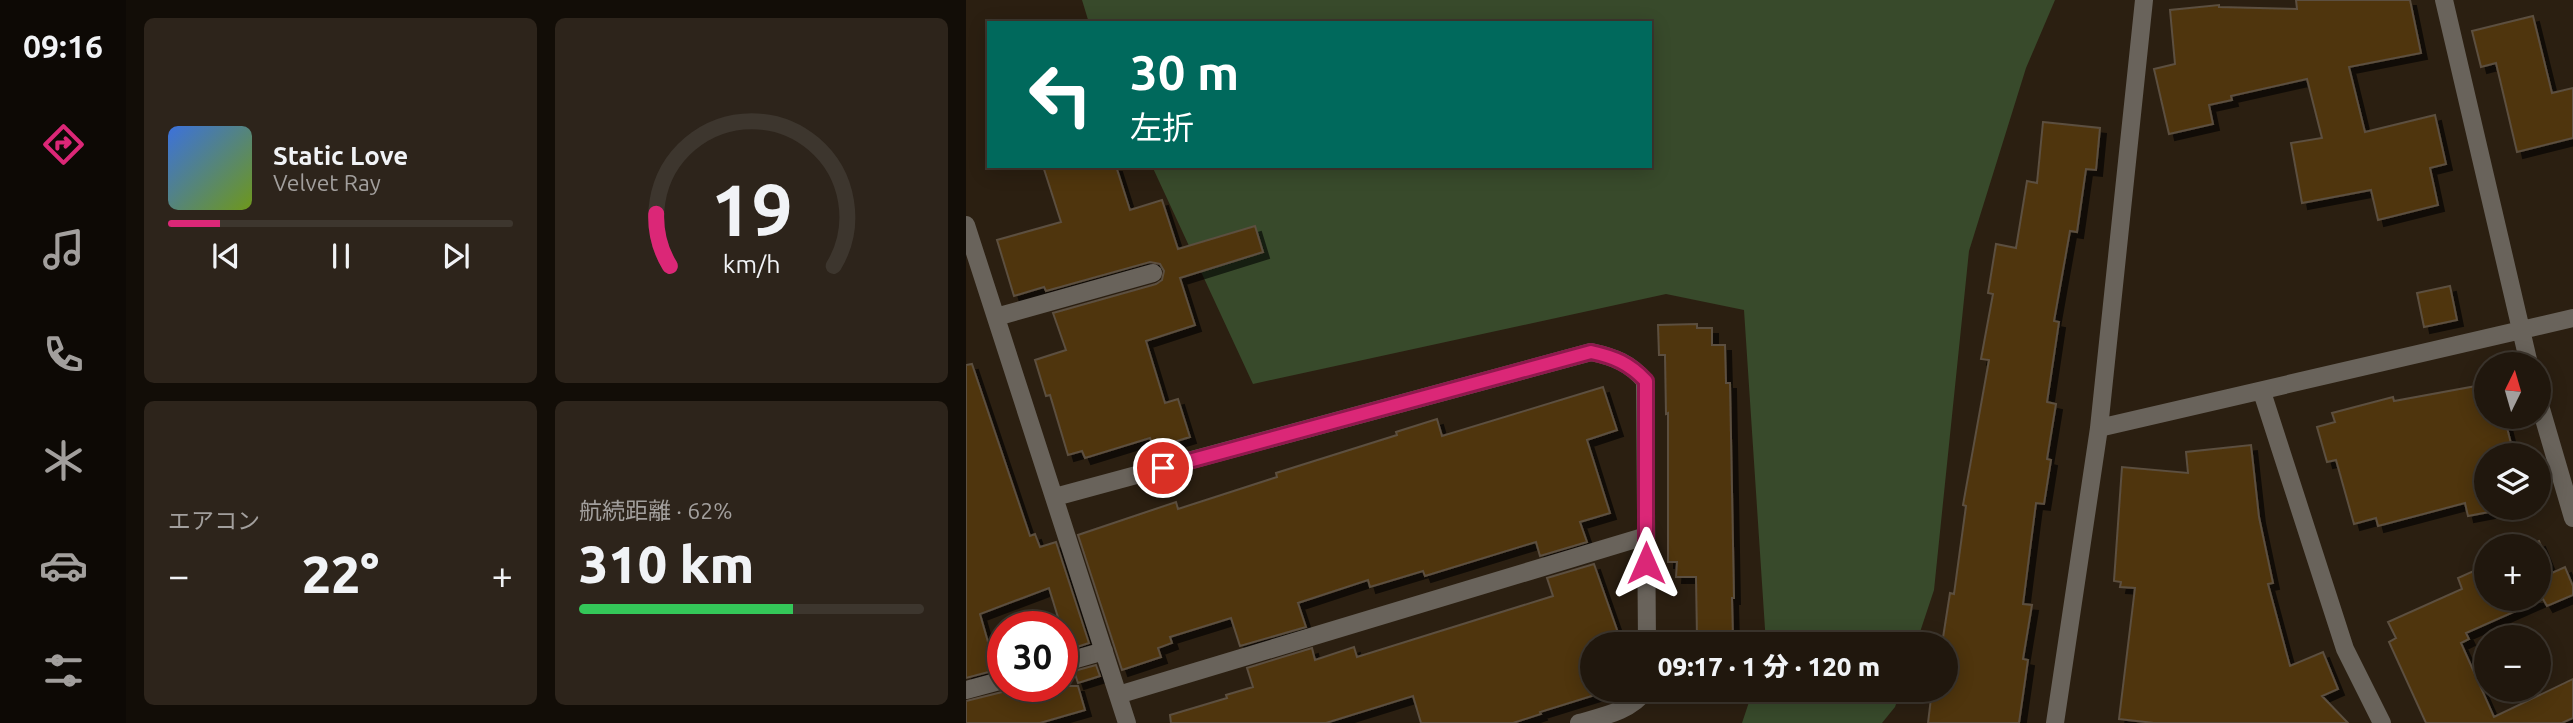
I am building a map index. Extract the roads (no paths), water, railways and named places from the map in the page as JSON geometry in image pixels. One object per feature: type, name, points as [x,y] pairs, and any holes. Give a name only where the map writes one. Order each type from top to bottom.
[{"type":"street","points":[[2055,723],[2099,428],[2144,0]]},
{"type":"street","points":[[2444,0],[2525,352]]},
{"type":"street","points":[[966,225],[969,244],[996,317],[1127,723]]},
{"type":"street","points":[[996,317],[1153,272]]},
{"type":"street","points":[[2099,428],[2573,318]]},
{"type":"street","points":[[1055,497],[1591,352],[1616,357],[1634,368],[1646,381],[1647,632]]},
{"type":"street","points":[[2262,391],[2345,649],[2382,723]]},
{"type":"street","points":[[2547,429],[2573,518]]},
{"type":"street","points":[[1118,695],[1646,537]]},
{"type":"street","points":[[1078,658],[1104,651]]},
{"type":"street","points":[[966,690],[987,684]]},
{"type":"street","points":[[1579,723],[1619,711],[1636,702]]}]
